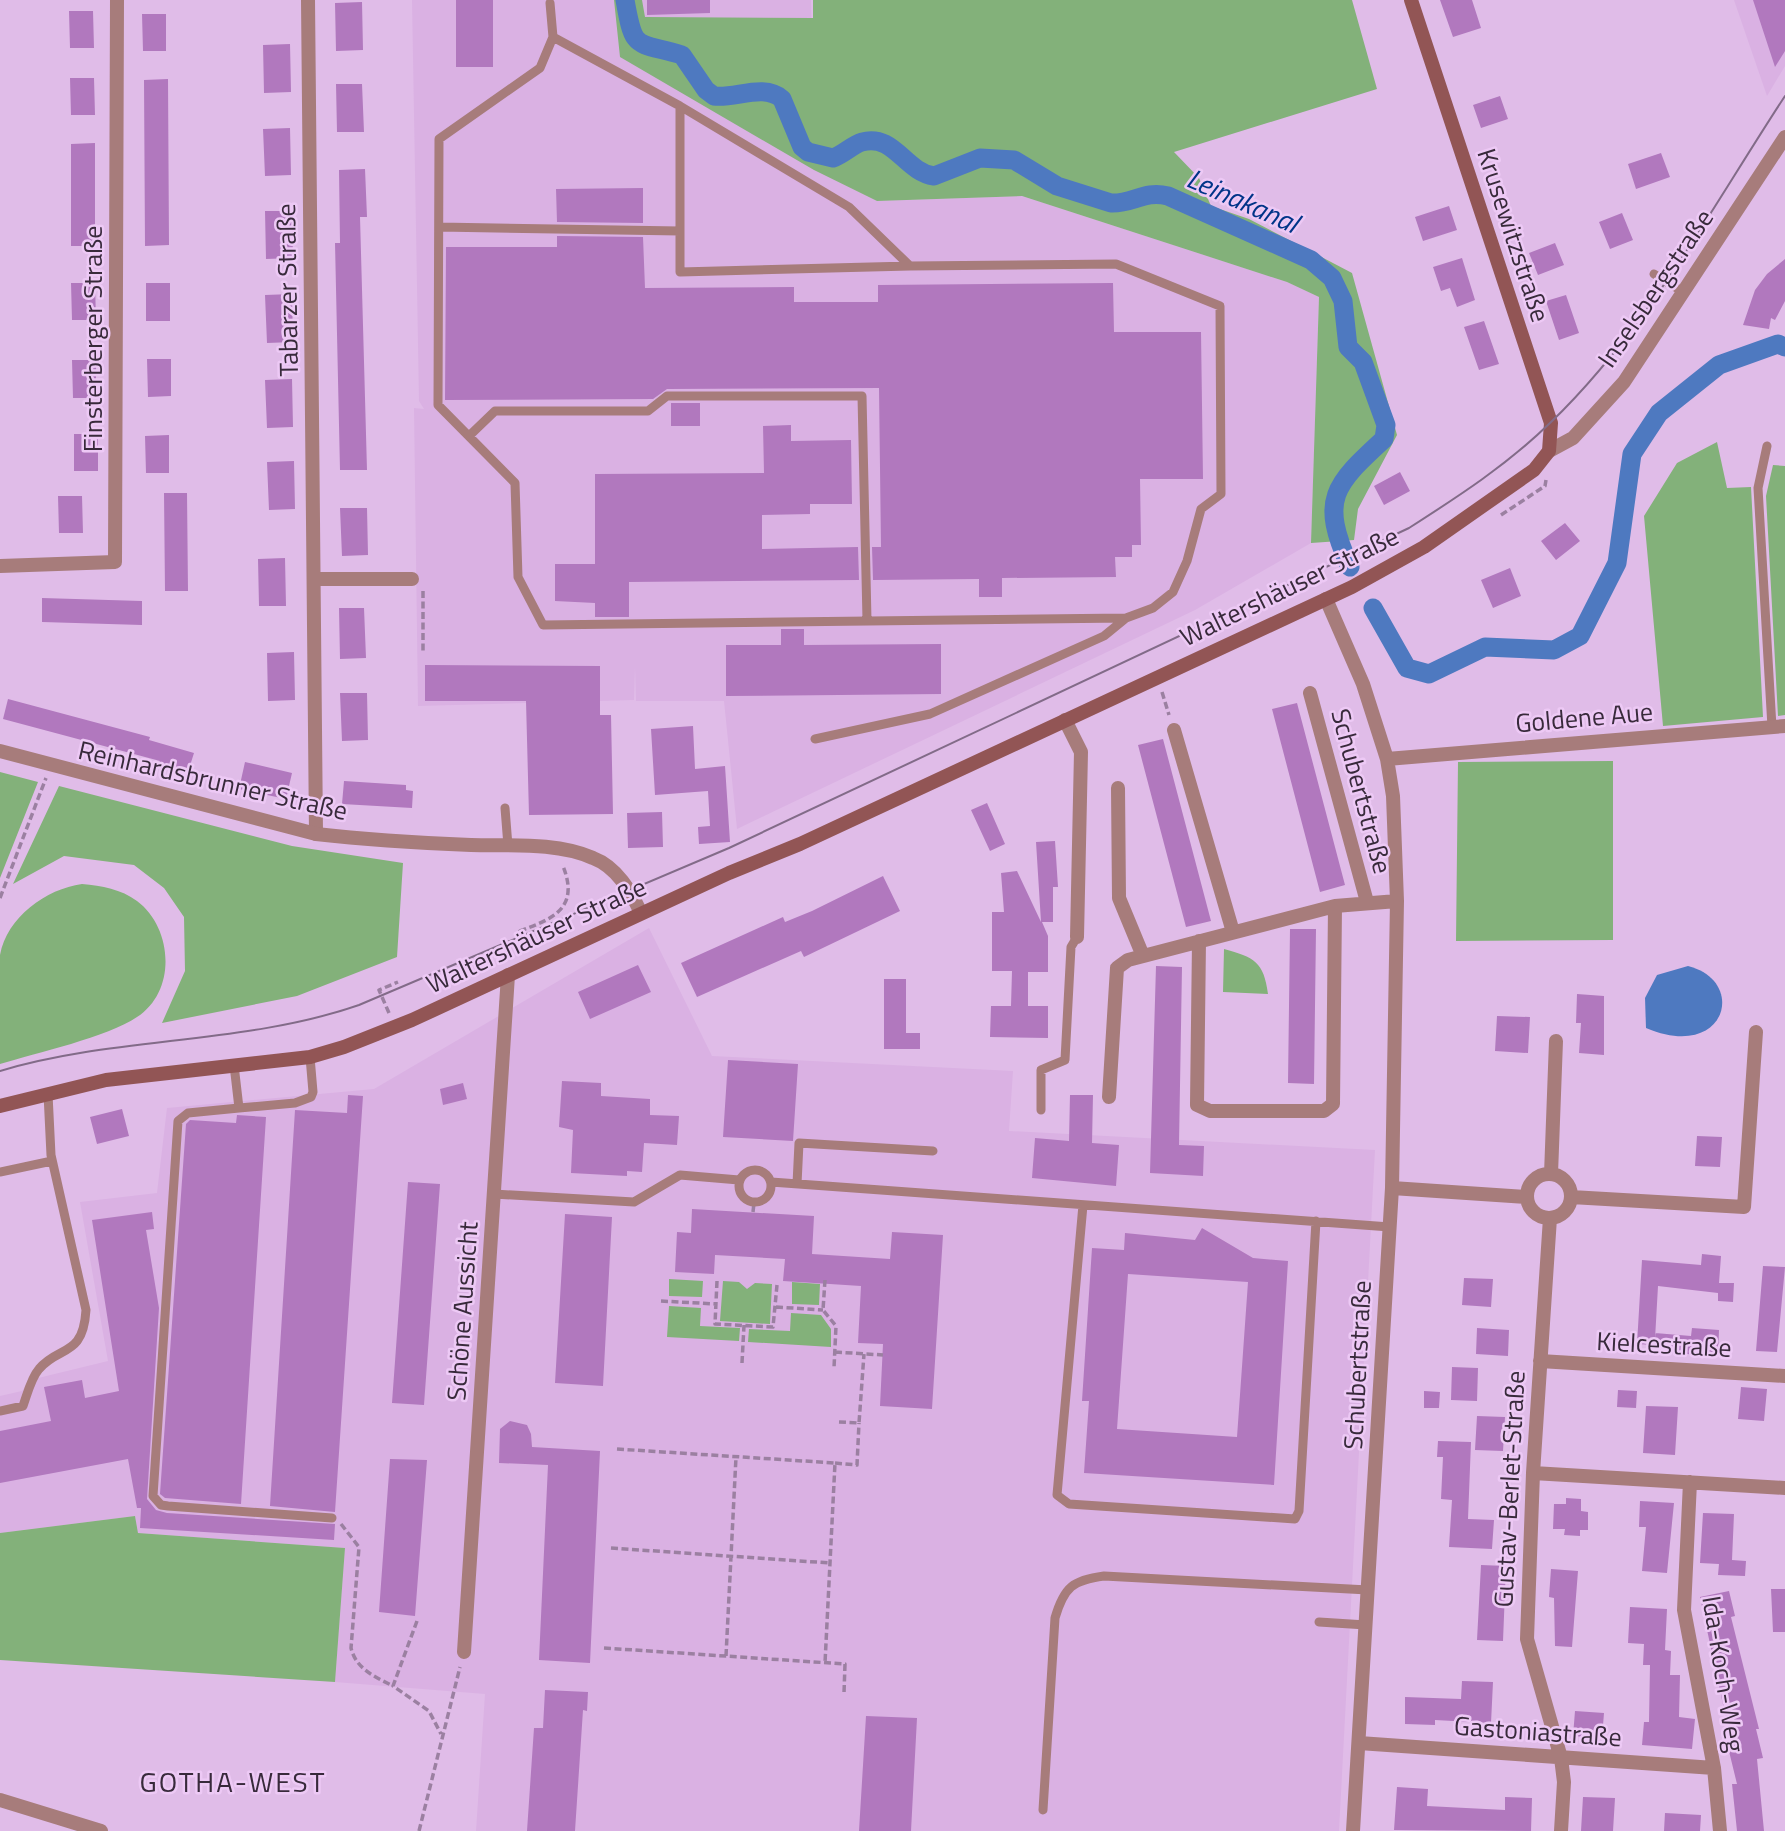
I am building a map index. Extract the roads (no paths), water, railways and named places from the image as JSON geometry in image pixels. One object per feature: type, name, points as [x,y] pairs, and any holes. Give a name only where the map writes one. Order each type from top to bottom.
[{"type":"main road","name":"Krusewitzstraße","points":[[1412,0],[1550,423],[1549,451]]},
{"type":"main road","name":"Waltershäuser Straße","points":[[0,1106],[106,1080],[310,1057],[395,1028],[641,913],[800,844],[1326,599],[1424,547],[1524,477],[1543,462],[1549,451]]},
{"type":"street","name":"Finsterberger Straße","points":[[0,566],[115,562],[117,0]]},
{"type":"street","name":"Tabarzer Straße","points":[[308,0],[316,834]]},
{"type":"street","name":"Inselsbergstraße","points":[[1549,451],[1573,438],[1624,382],[1785,136]]},
{"type":"street","points":[[314,579],[412,579]]},
{"type":"street","name":"Schubertstraße","points":[[1326,599],[1363,684],[1387,759],[1393,796],[1397,901],[1392,1188],[1353,1831]]},
{"type":"street","name":"Schubertstraße","points":[[1310,692],[1367,902]]},
{"type":"street","points":[[1065,720],[1081,752],[1077,937]]},
{"type":"street","name":"Goldene Aue","points":[[1387,759],[1779,726]]},
{"type":"street","points":[[1174,730],[1233,932]]},
{"type":"street","name":"Reinhardsbrunner Straße","points":[[0,751],[316,834],[366,840],[562,850],[596,858],[617,875],[631,892],[641,913]]},
{"type":"street","points":[[1118,788],[1119,898],[1143,956]]},
{"type":"street","name":"Schubertstraße","points":[[1109,1097],[1117,968],[1128,960],[1335,906],[1397,901]]},
{"type":"street","points":[[1199,941],[1197,1105],[1210,1111],[1324,1111],[1333,1104],[1335,906]]},
{"type":"street","name":"Schöne Aussicht","points":[[464,1652],[508,975]]},
{"type":"street","points":[[1571,1198],[1744,1207],[1756,1032]]},
{"type":"street","points":[[1551,1174],[1556,1041]]},
{"type":"street","points":[[1551,1174],[1564,1180],[1571,1198],[1563,1212],[1550,1218],[1532,1209],[1527,1196],[1528,1189],[1537,1178],[1551,1174]]},
{"type":"street","points":[[1392,1188],[1527,1196]]},
{"type":"street","name":"Gustav-Berlet-Straße","points":[[1550,1218],[1539,1361],[1527,1639],[1561,1758],[1564,1782],[1561,1831]]},
{"type":"street","name":"Kielcestraße","points":[[1539,1361],[1785,1376]]},
{"type":"street","points":[[1533,1473],[1785,1488]]},
{"type":"street","name":"Ida-Koch-Weg","points":[[1690,1482],[1684,1610],[1714,1768],[1720,1831]]},
{"type":"street","name":"Gastoniastraße","points":[[1359,1743],[1714,1768]]},
{"type":"street","points":[[0,1800],[101,1831]]},
{"type":"lane","points":[[550,3],[553,37],[540,68],[439,139],[438,405],[515,483],[518,577],[543,625],[1126,618]]},
{"type":"lane","points":[[553,37],[680,106],[849,207],[910,266]]},
{"type":"lane","points":[[680,106],[680,272],[1116,264],[1220,306],[1221,494],[1201,509],[1187,561],[1173,592],[1153,608],[1126,618],[1104,636],[930,714],[815,738]]},
{"type":"lane","points":[[439,227],[680,231]]},
{"type":"lane","points":[[1654,274],[1683,292]]},
{"type":"lane","points":[[469,436],[495,411],[648,411],[667,396],[862,396],[867,620]]},
{"type":"lane","points":[[1767,446],[1758,488],[1779,726]]},
{"type":"lane","points":[[505,808],[508,846]]},
{"type":"lane","points":[[1041,1110],[1041,1070],[1065,1060],[1071,947],[1077,937]]},
{"type":"lane","points":[[310,1057],[311,1097],[295,1103],[188,1113],[178,1121],[153,1496],[161,1505],[332,1518]]},
{"type":"lane","points":[[233,1065],[239,1108]]},
{"type":"lane","points":[[0,1411],[23,1406],[39,1368],[76,1342],[85,1322],[86,1310],[52,1161],[48,1094]]},
{"type":"lane","points":[[797,1184],[799,1143],[933,1151]]},
{"type":"lane","points":[[0,1172],[52,1161]]},
{"type":"lane","points":[[495,1194],[634,1202],[680,1175],[739,1180],[752,1169],[761,1170],[771,1182],[1390,1227]]},
{"type":"lane","points":[[739,1180],[739,1191],[753,1208],[769,1195],[771,1182]]},
{"type":"lane","points":[[1083,1205],[1057,1495],[1069,1504],[1295,1519],[1299,1511],[1316,1221]]},
{"type":"lane","points":[[1043,1811],[1055,1618],[1061,1598],[1079,1580],[1104,1576],[1368,1590]]},
{"type":"lane","points":[[1320,1622],[1366,1625]]},
{"type":"water","points":[[1688,966],[1707,974],[1718,987],[1722,1001],[1720,1015],[1710,1027],[1695,1035],[1673,1036],[1646,1028],[1645,998],[1657,975]]},
{"type":"waterway","name":"Leinakanal","points":[[625,0],[631,29],[639,42],[682,55],[706,90],[714,96],[767,92],[782,99],[802,147],[808,152],[833,158],[858,143],[873,141],[883,143],[915,168],[934,176],[980,158],[1014,160],[1057,186],[1111,203],[1152,195],[1168,196],[1311,260],[1332,278],[1343,301],[1348,347],[1363,362],[1386,425],[1384,439],[1353,469],[1337,495],[1335,525],[1350,567]]},
{"type":"waterway","name":"Leinakanal","points":[[1373,608],[1407,668],[1429,674],[1485,647],[1554,650],[1580,636],[1617,563],[1632,454],[1659,413],[1719,365],[1778,344],[1785,347]]},
{"type":"tram line","points":[[0,1071],[89,1052],[271,1027],[359,1005],[729,848],[1409,528],[1517,453],[1585,387],[1648,308],[1785,96]]},
{"type":"district","name":"GOTHA-WEST","points":[[233,1781]]}]
